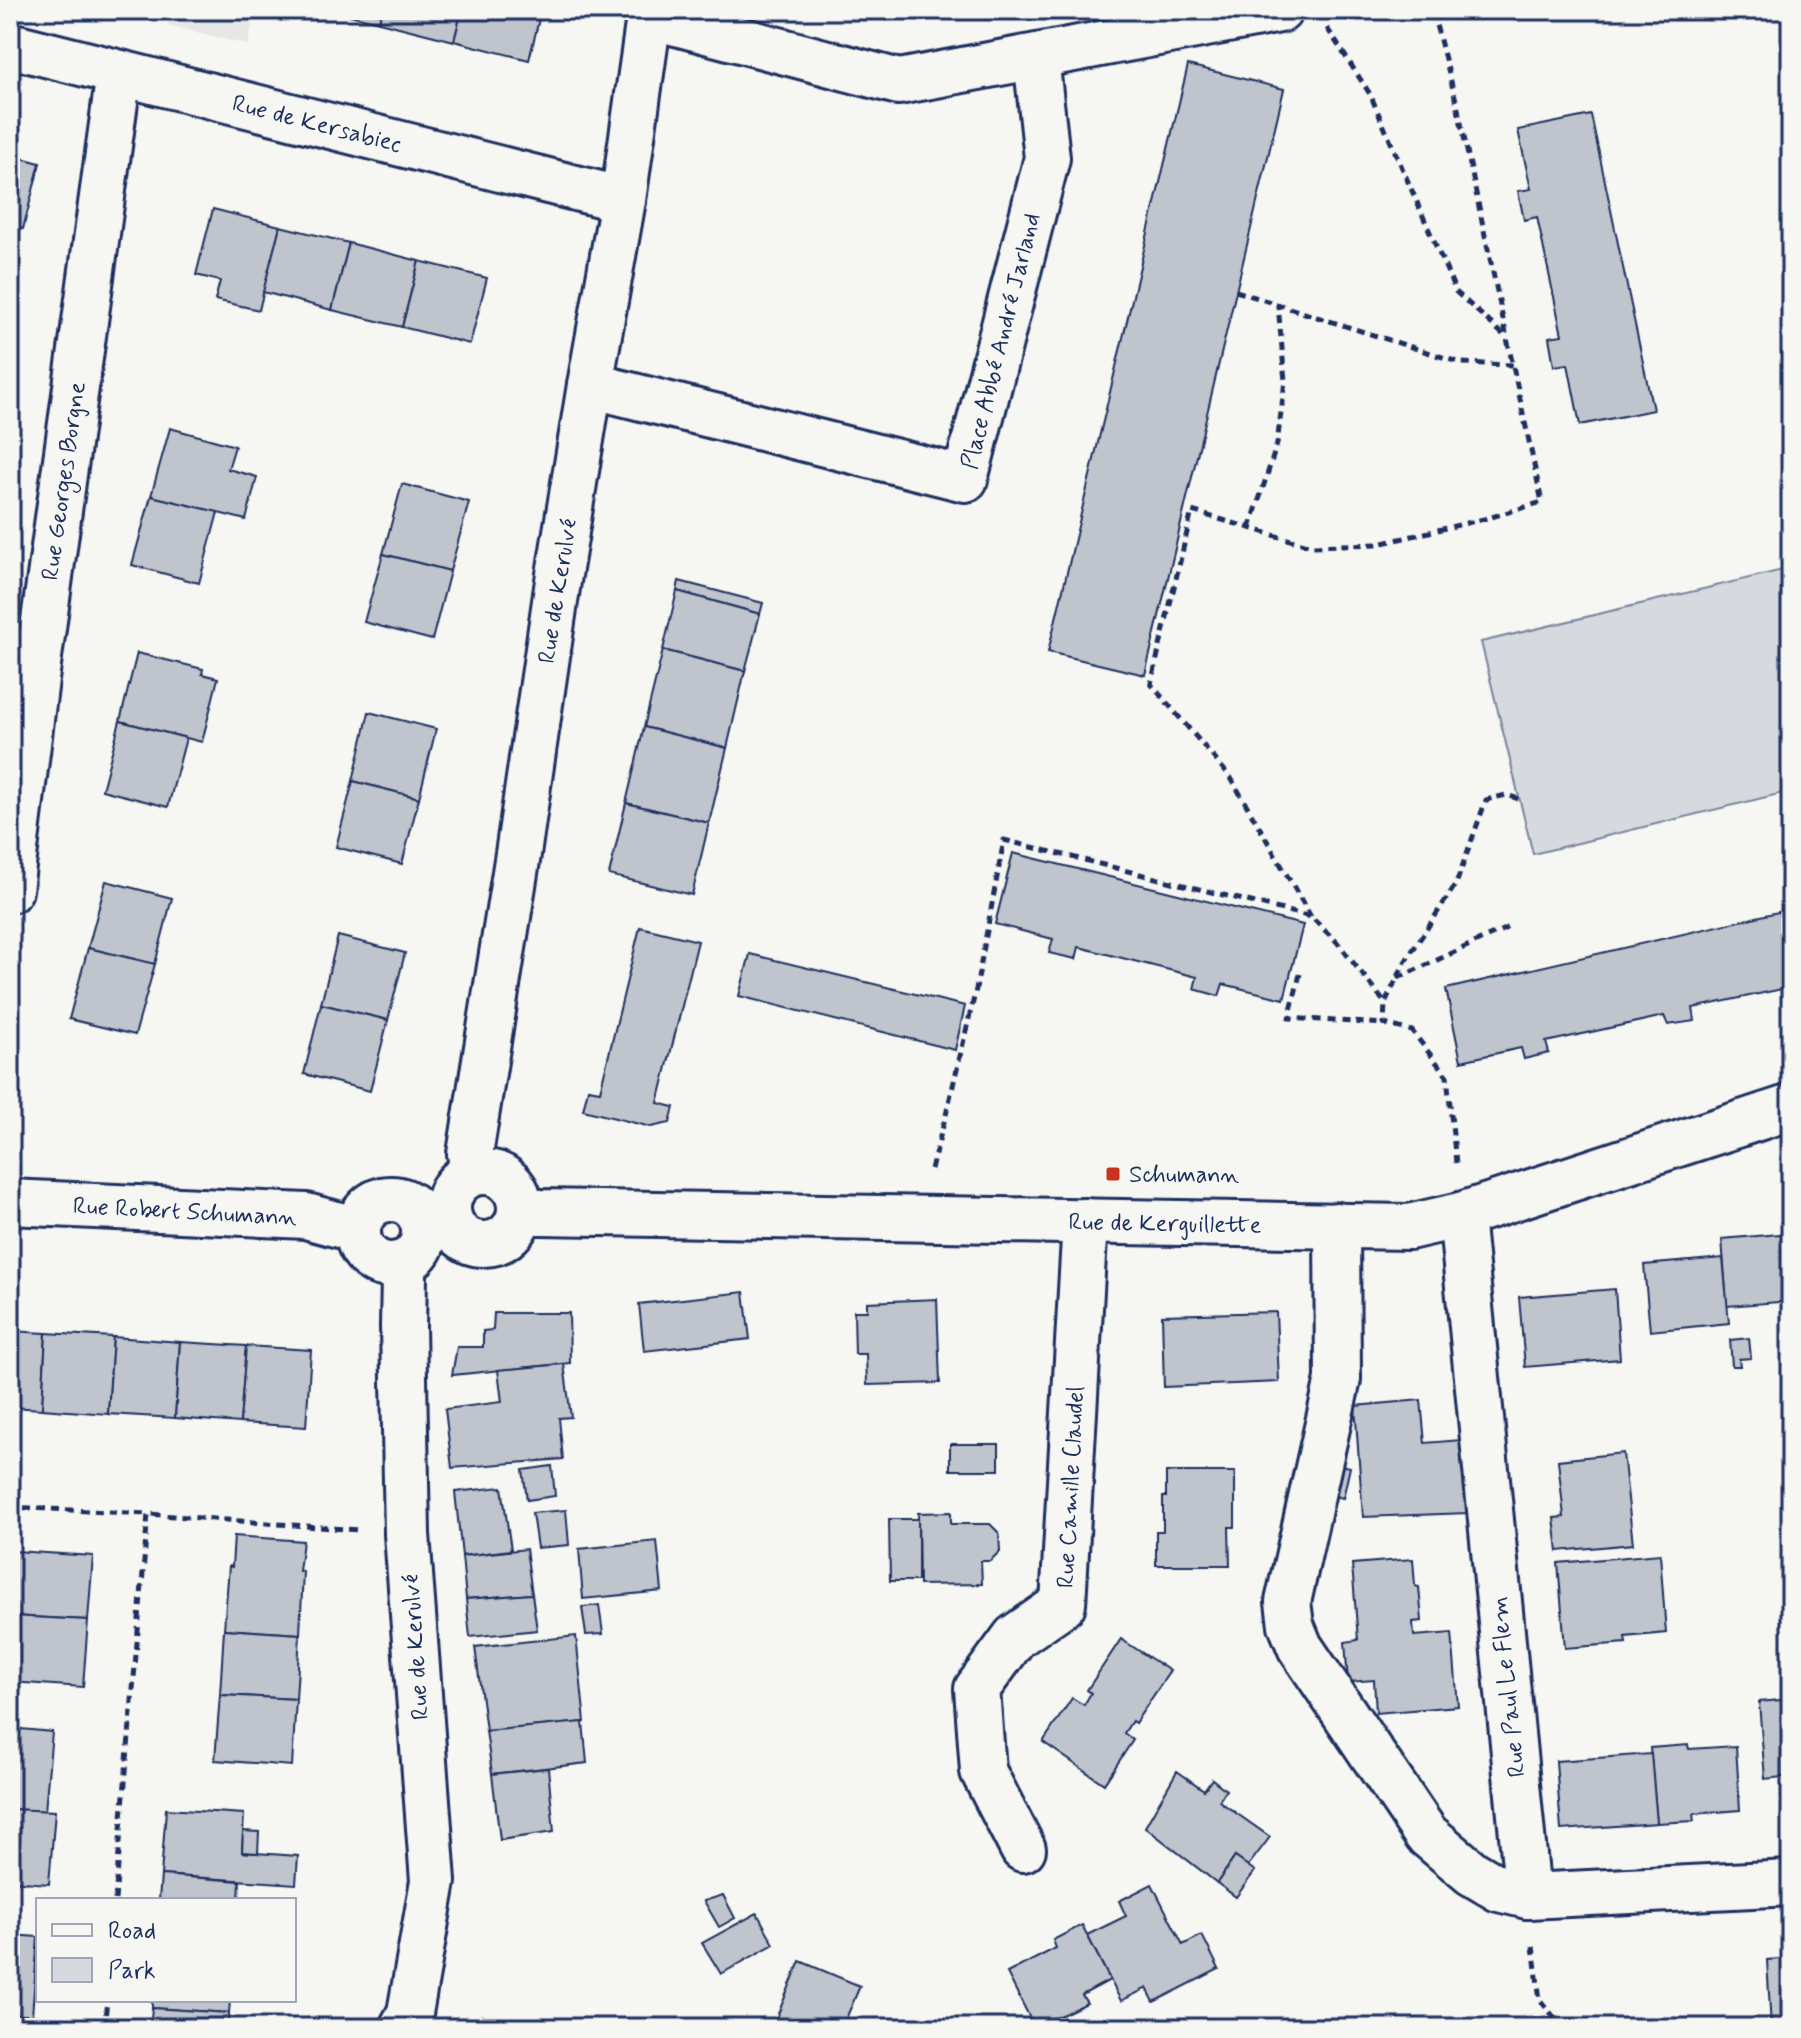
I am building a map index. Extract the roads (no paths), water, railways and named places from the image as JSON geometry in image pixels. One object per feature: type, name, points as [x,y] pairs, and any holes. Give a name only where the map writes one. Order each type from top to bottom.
[{"type":"street","points":[[650,13],[899,82],[1280,10]]},
{"type":"street","name":"Rue de Kerulvé","points":[[465,1179],[590,385],[623,200],[650,13]]},
{"type":"street","name":"Rue de Kersabiec","points":[[10,45],[623,200]]},
{"type":"street","name":"Place Abbé André Jarland","points":[[590,385],[965,479],[1047,158],[1036,57]]},
{"type":"street","name":"Rue Georges Borgne","points":[[10,890],[23,675],[119,73]]},
{"type":"street","name":"Rue de Kerguillette","points":[[521,1210],[1409,1227],[1461,1215],[1791,1107]]},
{"type":"street","points":[[407,1259],[422,1245],[424,1224],[413,1206],[404,1200],[383,1199],[365,1210],[360,1219],[358,1240],[369,1257],[388,1265],[471,1242],[494,1243],[504,1239],[518,1222],[521,1210],[520,1199],[507,1179],[497,1174],[465,1179],[413,1206]]},
{"type":"street","points":[[465,1179],[450,1195],[449,1217],[454,1228],[471,1242]]},
{"type":"street","name":"Rue Robert Schumann","points":[[10,1202],[306,1216],[358,1230]]},
{"type":"street","name":"Rue Paul Le Flem","points":[[1461,1215],[1528,1896]]},
{"type":"street","name":"Rue Camille Claudel","points":[[1023,1849],[983,1771],[977,1689],[1015,1637],[1063,1604],[1085,1221]]},
{"type":"street","points":[[1337,1225],[1338,1379],[1288,1602],[1291,1625],[1300,1647],[1426,1834],[1472,1873],[1499,1889],[1528,1896],[1791,1883]]},
{"type":"street","name":"Rue de Kerulvé","points":[[402,2028],[410,2013],[433,1881],[407,1534],[403,1326],[407,1259]]},
{"type":"place","name":"Schumann","points":[[1113,1174]]}]
